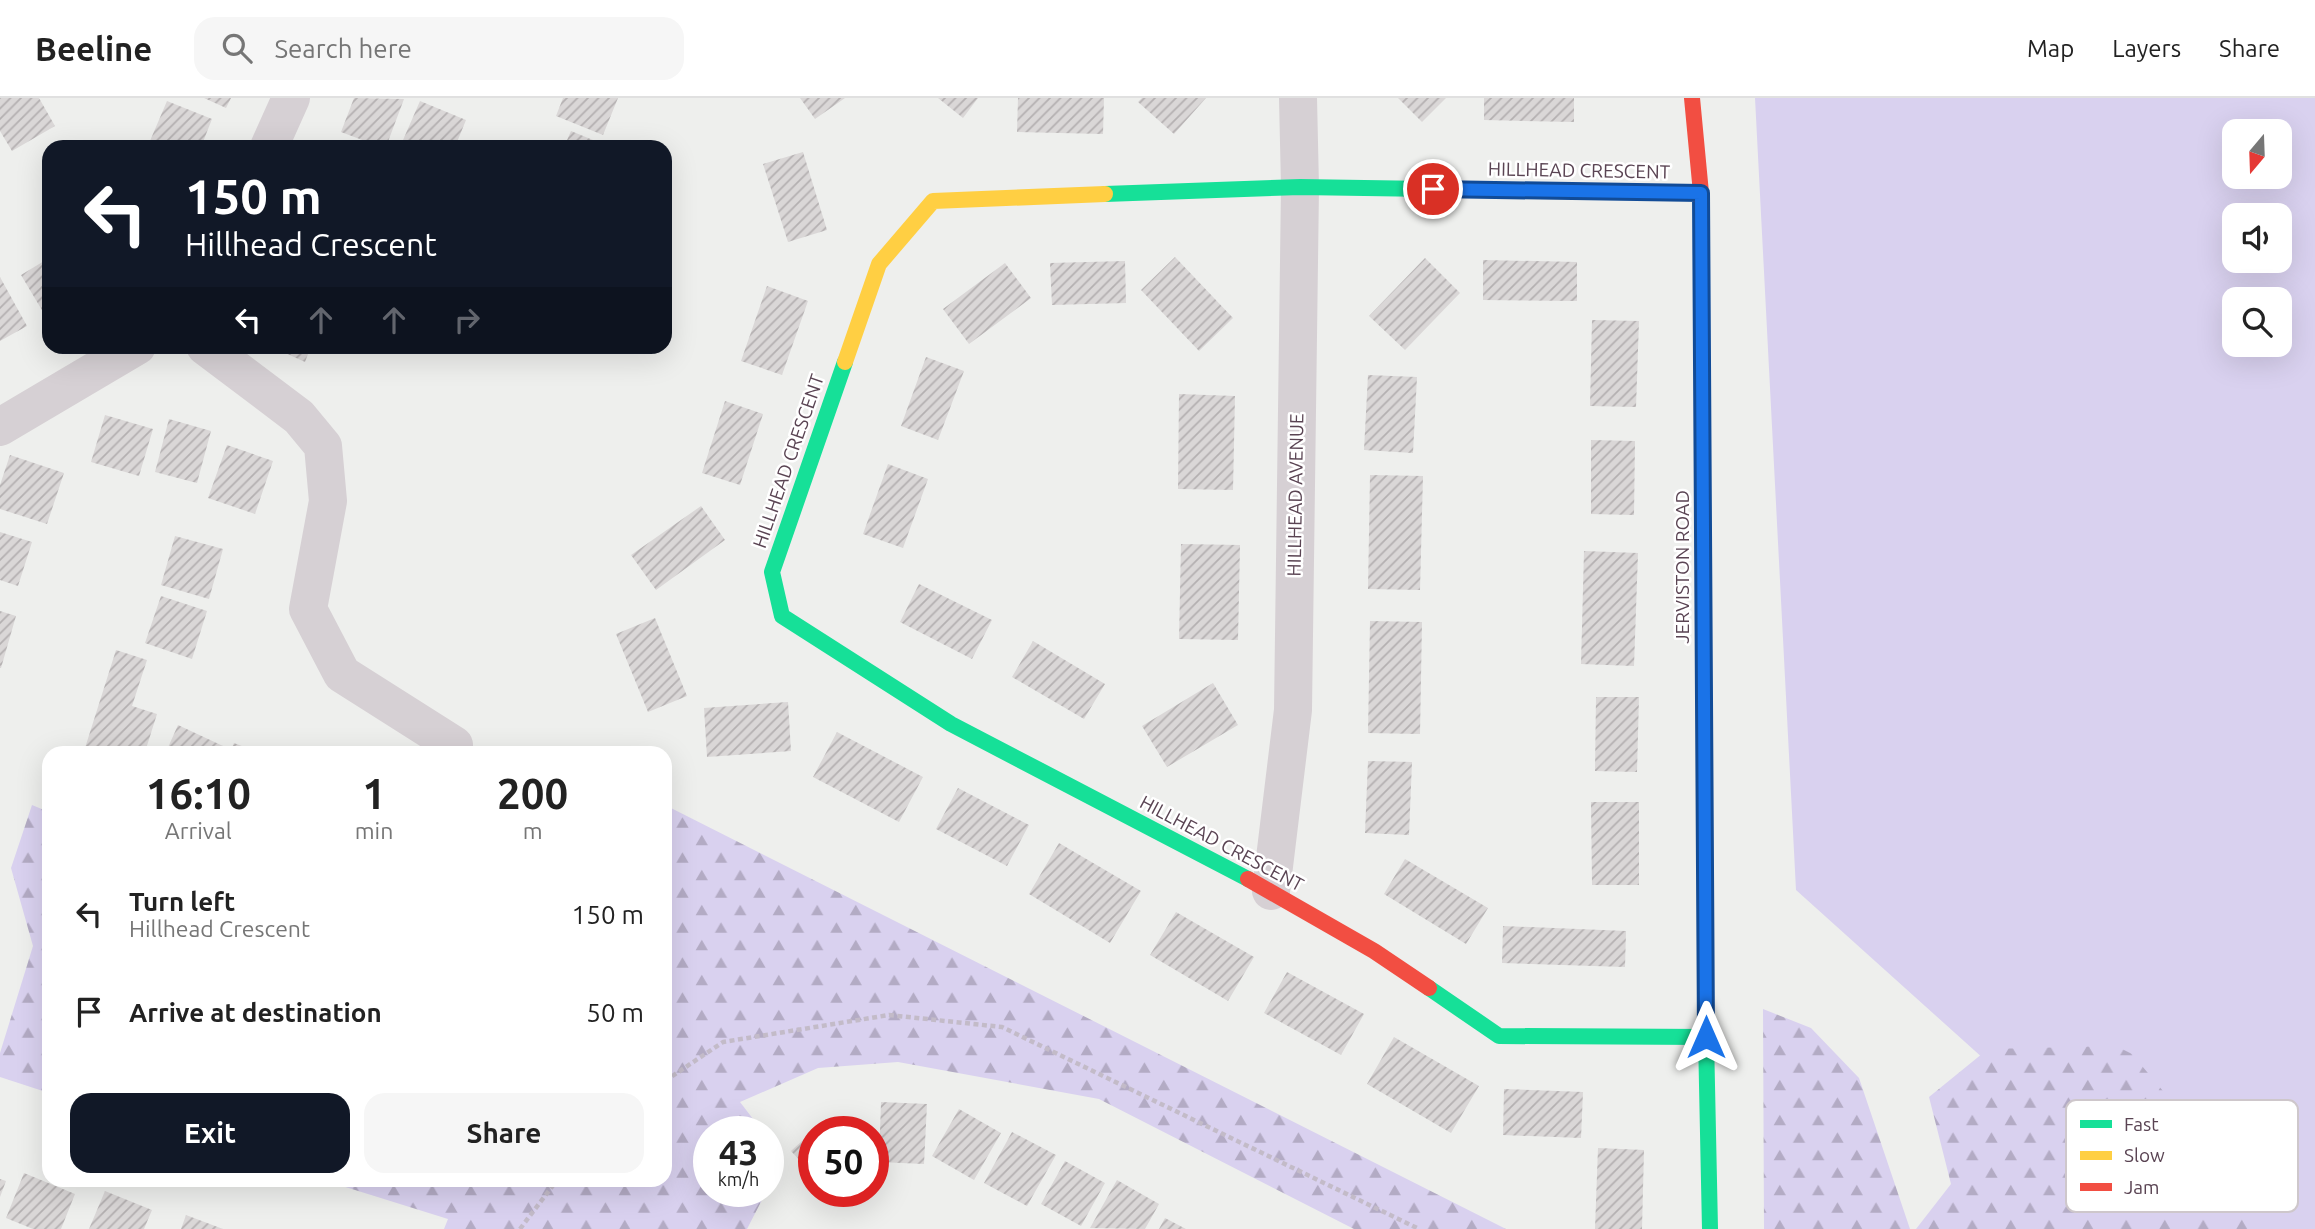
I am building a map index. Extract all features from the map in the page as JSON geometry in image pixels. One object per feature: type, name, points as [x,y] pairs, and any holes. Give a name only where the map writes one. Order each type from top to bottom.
[{"type":"street","points":[[272,140],[291,98]]},
{"type":"street","name":"HILLHEAD AVENUE","points":[[1271,891],[1293,710],[1300,187],[1298,98]]},
{"type":"street","name":"JERVISTON ROAD","points":[[1692,98],[1701,193],[1706,1037],[1710,1229]]},
{"type":"street","name":"HILLHEAD CRESCENT","points":[[1701,193],[1300,187],[933,201],[879,264],[772,572],[782,616],[951,724],[1271,891],[1374,951],[1499,1036],[1706,1037]]},
{"type":"street","points":[[0,427],[123,354]]},
{"type":"street","points":[[216,354],[299,417],[323,446],[328,501],[307,609],[342,674],[454,746]]},
{"type":"path","points":[[672,1076],[723,1042],[875,1017],[889,1015],[1002,1027],[1419,1229]]},
{"type":"path","points":[[520,1229],[552,1187]]},
{"type":"green space","points":[[1755,98],[2315,98],[2315,1229],[2173,1229],[2154,1212],[2298,1212],[2298,1100],[2066,1100],[2066,1133],[1796,890]]},
{"type":"green space","points":[[32,805],[42,809],[42,1091],[0,1077],[0,1053],[33,946],[11,868]]},
{"type":"green space","points":[[672,809],[1506,1229],[1354,1229],[1099,1099],[898,1062],[818,1068],[740,1102],[751,1116],[693,1116],[693,1207],[758,1207],[747,1229],[444,1229],[448,1219],[345,1187],[672,1187]]},
{"type":"green space","points":[[1763,1009],[1811,1028],[1859,1078],[1910,1229],[1764,1229]]},
{"type":"green space","points":[[2116,1046],[2132,1054],[2170,1100],[2066,1100],[2066,1212],[2245,1212],[2252,1229],[1916,1229],[1951,1184],[1929,1097],[1988,1049]]},
{"type":"building","points":[[0,98],[39,98],[55,126],[12,151],[0,131]]},
{"type":"building","points":[[204,98],[231,98],[226,108]]},
{"type":"building","points":[[354,98],[404,99],[389,140],[362,140],[341,132]]},
{"type":"building","points":[[563,98],[618,98],[603,135],[556,116]]},
{"type":"building","points":[[800,98],[845,98],[815,119]]},
{"type":"building","points":[[938,98],[978,98],[963,118]]},
{"type":"building","points":[[1018,98],[1104,98],[1103,134],[1017,132]]},
{"type":"building","points":[[1142,98],[1206,98],[1174,134],[1138,102]]},
{"type":"building","points":[[1398,98],[1446,98],[1422,122]]},
{"type":"building","points":[[1484,98],[1574,98],[1574,122],[1484,120]]},
{"type":"building","points":[[167,101],[212,119],[204,140],[150,140]]},
{"type":"building","points":[[420,101],[466,120],[458,140],[403,140]]},
{"type":"building","points":[[571,131],[593,140],[567,140]]},
{"type":"building","points":[[803,152],[827,230],[788,242],[763,164]]},
{"type":"building","points":[[1175,257],[1233,318],[1199,351],[1141,290]]},
{"type":"building","points":[[1425,258],[1460,293],[1405,350],[1369,316]]},
{"type":"building","points":[[1483,260],[1577,262],[1577,301],[1483,300]]},
{"type":"building","points":[[1125,261],[1126,303],[1052,305],[1050,263]]},
{"type":"building","points":[[42,262],[42,310],[21,275]]},
{"type":"building","points":[[1005,263],[1031,298],[969,344],[943,309]]},
{"type":"building","points":[[0,277],[27,326],[0,341]]},
{"type":"building","points":[[767,286],[808,301],[782,375],[741,361]]},
{"type":"building","points":[[1592,320],[1639,321],[1636,407],[1590,406]]},
{"type":"building","points":[[288,354],[308,354],[305,362]]},
{"type":"building","points":[[926,357],[964,371],[938,440],[901,426]]},
{"type":"building","points":[[1368,375],[1417,377],[1413,453],[1364,450]]},
{"type":"building","points":[[1179,394],[1235,396],[1233,490],[1178,489]]},
{"type":"building","points":[[725,401],[763,414],[740,485],[702,473]]},
{"type":"building","points":[[105,415],[153,429],[139,476],[91,462]]},
{"type":"building","points":[[169,419],[211,431],[197,483],[155,472]]},
{"type":"building","points":[[1591,440],[1635,441],[1634,515],[1591,514]]},
{"type":"building","points":[[227,445],[273,461],[255,514],[208,498]]},
{"type":"building","points":[[10,455],[64,473],[47,524],[0,509],[0,485]]},
{"type":"building","points":[[888,464],[928,479],[903,548],[863,534]]},
{"type":"building","points":[[1370,475],[1423,476],[1420,590],[1368,589]]},
{"type":"building","points":[[701,506],[725,540],[656,590],[631,555]]},
{"type":"building","points":[[0,532],[32,542],[18,586],[0,580]]},
{"type":"building","points":[[175,536],[223,549],[209,599],[161,585]]},
{"type":"building","points":[[1181,544],[1240,545],[1238,640],[1179,639]]},
{"type":"building","points":[[1584,551],[1638,553],[1634,666],[1581,664]]},
{"type":"building","points":[[919,584],[992,620],[972,659],[900,622]]},
{"type":"building","points":[[161,596],[207,611],[192,659],[145,643]]},
{"type":"building","points":[[0,611],[16,616],[1,668],[0,668]]},
{"type":"building","points":[[655,618],[687,696],[648,712],[616,634]]},
{"type":"building","points":[[1370,621],[1422,622],[1420,734],[1368,733]]},
{"type":"building","points":[[1033,641],[1105,684],[1084,719],[1012,677]]},
{"type":"building","points":[[116,650],[147,660],[132,706],[157,714],[147,746],[86,746]]},
{"type":"building","points":[[1213,683],[1238,725],[1167,767],[1142,726]]},
{"type":"building","points":[[1596,697],[1639,697],[1637,772],[1595,771]]},
{"type":"building","points":[[788,702],[791,751],[707,757],[704,708]]},
{"type":"building","points":[[178,725],[223,746],[169,746]]},
{"type":"building","points":[[837,732],[923,777],[899,822],[813,777]]},
{"type":"building","points":[[1368,761],[1412,762],[1409,835],[1365,833]]},
{"type":"building","points":[[958,788],[1029,825],[1007,866],[936,829]]},
{"type":"building","points":[[1591,802],[1639,802],[1639,885],[1592,885]]},
{"type":"building","points":[[1059,843],[1141,891],[1110,943],[1029,894]]},
{"type":"building","points":[[1405,859],[1488,908],[1466,944],[1384,894]]},
{"type":"building","points":[[1176,912],[1254,957],[1228,1001],[1150,955]]},
{"type":"building","points":[[1503,926],[1626,931],[1625,967],[1502,963]]},
{"type":"building","points":[[1287,972],[1364,1014],[1341,1055],[1264,1013]]},
{"type":"building","points":[[1394,1037],[1479,1086],[1451,1133],[1367,1084]]},
{"type":"building","points":[[1504,1089],[1583,1092],[1581,1138],[1503,1135]]},
{"type":"building","points":[[881,1102],[927,1104],[924,1164],[889,1162],[889,1116],[881,1116]]},
{"type":"building","points":[[959,1109],[1001,1133],[974,1180],[932,1156]]},
{"type":"building","points":[[1012,1132],[1056,1155],[1027,1206],[984,1183]]},
{"type":"building","points":[[798,1145],[798,1159],[791,1151]]},
{"type":"building","points":[[1598,1148],[1644,1150],[1642,1229],[1595,1229]]},
{"type":"building","points":[[1065,1161],[1105,1183],[1081,1226],[1041,1204]]},
{"type":"building","points":[[24,1173],[42,1180],[42,1187],[58,1187],[75,1194],[61,1229],[33,1229],[6,1218]]},
{"type":"building","points":[[0,1179],[6,1181],[0,1197]]},
{"type":"building","points":[[1117,1180],[1159,1204],[1145,1229],[1090,1228]]},
{"type":"building","points":[[105,1191],[152,1210],[144,1229],[89,1229]]},
{"type":"building","points":[[186,1215],[223,1229],[181,1229]]},
{"type":"building","points":[[1165,1218],[1186,1229],[1159,1229]]},
{"type":"traffic: fast","points":[[1105,194],[1300,187],[1701,193]]},
{"type":"traffic: fast","points":[[845,362],[772,572],[782,616],[951,724],[1248,879]]},
{"type":"traffic: fast","points":[[1703,499],[1706,1037],[1710,1229]]},
{"type":"traffic: fast","points":[[1429,988],[1499,1036],[1706,1037]]},
{"type":"traffic: slow","points":[[845,362],[879,264],[933,201],[1105,194]]},
{"type":"traffic: slow","points":[[1701,264],[1703,499]]},
{"type":"traffic: jam","points":[[1692,98],[1701,193],[1701,264]]},
{"type":"traffic: jam","points":[[1248,879],[1374,951],[1429,988]]},
{"type":"route","points":[[1433,189],[1701,193],[1706,1037]]}]
